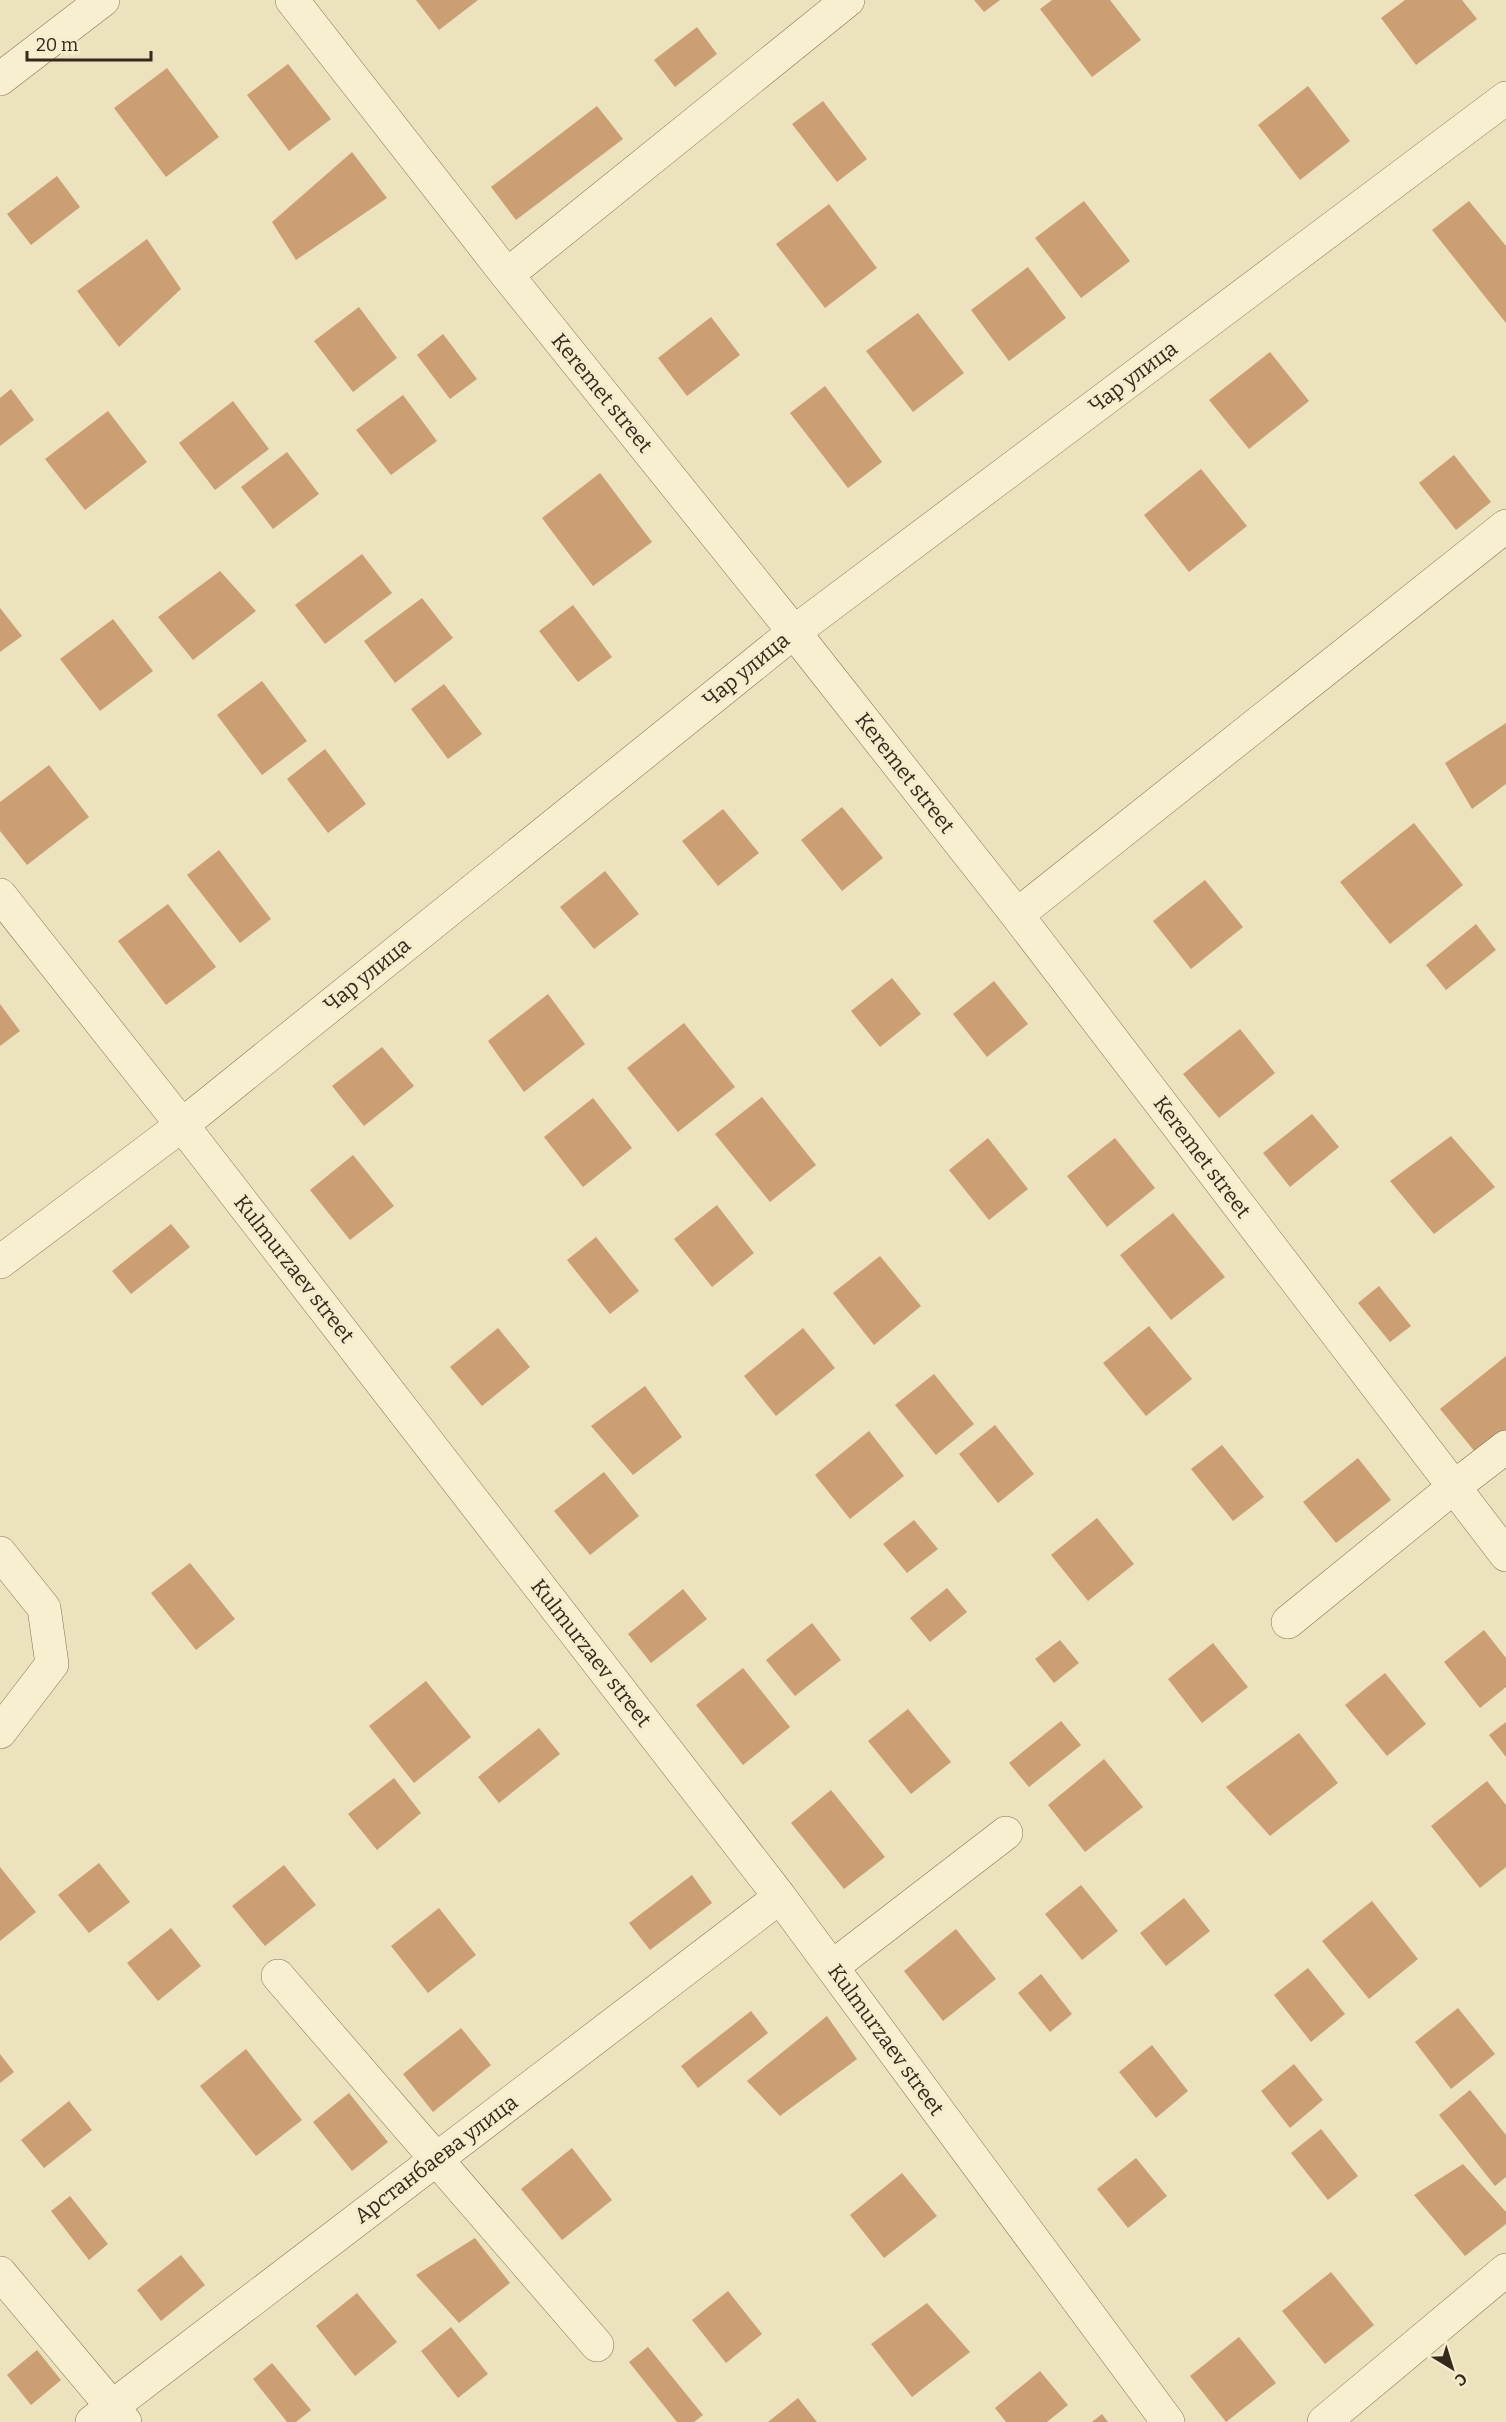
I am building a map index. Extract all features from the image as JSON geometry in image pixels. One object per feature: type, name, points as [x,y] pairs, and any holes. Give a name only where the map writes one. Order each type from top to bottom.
[{"type":"street","points":[[0,79],[103,0]]},
{"type":"street","name":"Keremet street","points":[[292,0],[507,276],[794,632],[1017,915],[1506,1555]]},
{"type":"street","points":[[507,276],[848,0]]},
{"type":"street","name":"Чар улица","points":[[0,1262],[182,1125],[794,632],[1506,98]]},
{"type":"street","points":[[1017,915],[1506,526]]},
{"type":"street","name":"Kulmurzaev street","points":[[0,895],[182,1125],[780,1897],[1168,2422]]},
{"type":"street","points":[[1288,1622],[1506,1447]]},
{"type":"street","points":[[0,1553],[44,1608],[52,1664],[0,1732]]},
{"type":"street","points":[[832,1967],[1006,1833]]},
{"type":"street","name":"Арстанбаева улица","points":[[110,2417],[437,2158],[780,1897]]},
{"type":"street","points":[[278,1976],[597,2345]]},
{"type":"street","points":[[1324,2422],[1506,2270]]},
{"type":"street","points":[[0,2273],[110,2417]]},
{"type":"building","points":[[416,0],[478,0],[439,30]]},
{"type":"building","points":[[974,0],[1000,0],[984,12]]},
{"type":"building","points":[[1052,0],[1110,0],[1141,40],[1092,77],[1040,9]]},
{"type":"building","points":[[1405,0],[1462,0],[1477,19],[1416,65],[1381,18]]},
{"type":"building","points":[[697,27],[717,54],[675,87],[654,60]]},
{"type":"building","points":[[288,64],[331,119],[289,151],[247,95]]},
{"type":"building","points":[[167,68],[219,137],[166,177],[114,108]]},
{"type":"building","points":[[1308,86],[1350,141],[1300,180],[1258,125]]},
{"type":"building","points":[[823,101],[867,159],[837,182],[792,124]]},
{"type":"building","points":[[597,106],[623,139],[516,220],[491,187]]},
{"type":"building","points":[[352,152],[387,198],[296,260],[272,222]]},
{"type":"building","points":[[57,176],[80,207],[31,245],[7,214]]},
{"type":"building","points":[[1084,201],[1130,261],[1081,298],[1035,238]]},
{"type":"building","points":[[1469,201],[1506,246],[1506,323],[1432,230]]},
{"type":"building","points":[[829,204],[877,268],[825,308],[776,244]]},
{"type":"building","points":[[147,239],[181,289],[119,347],[77,291]]},
{"type":"building","points":[[1028,267],[1066,318],[1009,361],[971,310]]},
{"type":"building","points":[[359,307],[397,358],[353,392],[314,341]]},
{"type":"building","points":[[918,313],[964,373],[913,412],[866,351]]},
{"type":"building","points":[[711,317],[740,355],[687,396],[658,358]]},
{"type":"building","points":[[443,334],[477,379],[450,399],[417,355]]},
{"type":"building","points":[[1270,352],[1309,401],[1249,449],[1209,400]]},
{"type":"building","points":[[825,386],[882,462],[848,488],[790,413]]},
{"type":"building","points":[[11,389],[34,420],[0,446],[0,398]]},
{"type":"building","points":[[403,395],[437,441],[391,475],[356,430]]},
{"type":"building","points":[[233,401],[269,449],[215,490],[179,443]]},
{"type":"building","points":[[108,411],[147,462],[85,510],[45,459]]},
{"type":"building","points":[[287,452],[319,494],[273,529],[241,487]]},
{"type":"building","points":[[1454,455],[1491,502],[1456,530],[1419,483]]},
{"type":"building","points":[[1201,469],[1247,526],[1189,572],[1144,515]]},
{"type":"building","points":[[600,473],[652,542],[593,586],[542,518]]},
{"type":"building","points":[[362,554],[392,593],[325,644],[295,605]]},
{"type":"building","points":[[220,571],[256,611],[193,660],[158,617]]},
{"type":"building","points":[[422,598],[453,638],[395,683],[364,641]]},
{"type":"building","points":[[573,605],[612,657],[578,682],[539,631]]},
{"type":"building","points":[[0,608],[22,636],[0,652]]},
{"type":"building","points":[[113,619],[153,671],[100,711],[60,659]]},
{"type":"building","points":[[262,681],[307,741],[262,775],[217,715]]},
{"type":"building","points":[[444,684],[482,734],[448,759],[411,709]]},
{"type":"building","points":[[1506,723],[1506,784],[1472,809],[1445,763]]},
{"type":"building","points":[[325,749],[366,804],[328,833],[287,779]]},
{"type":"building","points":[[49,765],[89,817],[27,865],[0,831],[0,802]]},
{"type":"building","points":[[842,807],[883,858],[842,891],[801,840]]},
{"type":"building","points":[[723,809],[759,853],[718,886],[682,841]]},
{"type":"building","points":[[1414,823],[1463,885],[1390,944],[1340,882]]},
{"type":"building","points":[[219,850],[271,919],[240,943],[187,875]]},
{"type":"building","points":[[605,871],[639,914],[594,949],[560,907]]},
{"type":"building","points":[[1205,880],[1243,927],[1191,969],[1153,921]]},
{"type":"building","points":[[168,904],[216,967],[166,1005],[118,941]]},
{"type":"building","points":[[1476,924],[1496,950],[1446,990],[1426,965]]},
{"type":"building","points":[[892,978],[921,1014],[880,1047],[851,1011]]},
{"type":"building","points":[[994,981],[1028,1024],[987,1057],[953,1014]]},
{"type":"building","points":[[548,994],[585,1044],[524,1092],[488,1041]]},
{"type":"building","points":[[0,1004],[20,1031],[0,1046]]},
{"type":"building","points":[[684,1023],[735,1087],[678,1132],[627,1068]]},
{"type":"building","points":[[1240,1029],[1275,1073],[1219,1118],[1183,1074]]},
{"type":"building","points":[[382,1047],[414,1086],[364,1126],[332,1086]]},
{"type":"building","points":[[762,1097],[816,1165],[770,1202],[715,1134]]},
{"type":"building","points":[[593,1098],[632,1148],[583,1187],[544,1137]]},
{"type":"building","points":[[1312,1114],[1339,1147],[1290,1187],[1263,1153]]},
{"type":"building","points":[[1451,1136],[1495,1187],[1434,1234],[1390,1181]]},
{"type":"building","points":[[988,1138],[1028,1189],[989,1220],[949,1170]]},
{"type":"building","points":[[1115,1138],[1155,1188],[1107,1227],[1067,1176]]},
{"type":"building","points":[[353,1155],[394,1206],[350,1240],[310,1190]]},
{"type":"building","points":[[717,1205],[754,1253],[712,1287],[674,1239]]},
{"type":"building","points":[[1173,1213],[1225,1277],[1171,1320],[1120,1255]]},
{"type":"building","points":[[171,1224],[190,1247],[131,1294],[112,1271]]},
{"type":"building","points":[[596,1237],[639,1291],[610,1314],[567,1260]]},
{"type":"building","points":[[880,1256],[921,1306],[874,1345],[833,1293]]},
{"type":"building","points":[[1379,1286],[1411,1326],[1390,1342],[1358,1303]]},
{"type":"building","points":[[1149,1326],[1192,1379],[1146,1416],[1103,1363]]},
{"type":"building","points":[[498,1328],[530,1367],[482,1406],[450,1367]]},
{"type":"building","points":[[803,1328],[835,1368],[776,1416],[744,1376]]},
{"type":"building","points":[[1506,1356],[1506,1438],[1480,1458],[1440,1409]]},
{"type":"building","points":[[934,1374],[974,1424],[936,1455],[895,1405]]},
{"type":"building","points":[[645,1386],[682,1437],[633,1475],[591,1426]]},
{"type":"building","points":[[995,1425],[1034,1474],[998,1503],[959,1454]]},
{"type":"building","points":[[869,1431],[904,1476],[850,1519],[815,1475]]},
{"type":"building","points":[[1222,1445],[1264,1497],[1233,1521],[1191,1469]]},
{"type":"building","points":[[1358,1458],[1391,1500],[1336,1543],[1303,1502]]},
{"type":"building","points":[[604,1472],[639,1516],[590,1555],[554,1511]]},
{"type":"building","points":[[1097,1518],[1134,1564],[1088,1601],[1051,1555]]},
{"type":"building","points":[[914,1520],[938,1549],[907,1573],[883,1544]]},
{"type":"building","points":[[190,1563],[235,1619],[196,1650],[151,1593]]},
{"type":"building","points":[[947,1588],[967,1612],[930,1642],[910,1618]]},
{"type":"building","points":[[683,1589],[707,1619],[651,1663],[628,1634]]},
{"type":"building","points":[[812,1623],[841,1660],[795,1696],[766,1660]]},
{"type":"building","points":[[1484,1630],[1506,1658],[1506,1687],[1480,1708],[1444,1662]]},
{"type":"building","points":[[1060,1640],[1079,1663],[1054,1683],[1035,1659]]},
{"type":"building","points":[[1213,1643],[1248,1687],[1202,1723],[1168,1679]]},
{"type":"building","points":[[743,1668],[790,1727],[743,1765],[696,1705]]},
{"type":"building","points":[[1385,1673],[1426,1724],[1387,1756],[1345,1705]]},
{"type":"building","points":[[426,1681],[471,1737],[414,1783],[369,1726]]},
{"type":"building","points":[[908,1709],[951,1762],[911,1794],[868,1741]]},
{"type":"building","points":[[1061,1721],[1081,1745],[1029,1787],[1009,1763]]},
{"type":"building","points":[[1506,1722],[1506,1757],[1489,1735]]},
{"type":"building","points":[[539,1728],[560,1754],[499,1803],[478,1777]]},
{"type":"building","points":[[1299,1733],[1338,1783],[1270,1836],[1226,1787]]},
{"type":"building","points":[[1104,1759],[1143,1807],[1085,1852],[1048,1805]]},
{"type":"building","points":[[394,1778],[421,1813],[377,1850],[348,1814]]},
{"type":"building","points":[[1487,1781],[1506,1805],[1506,1867],[1480,1888],[1431,1826]]},
{"type":"building","points":[[831,1790],[885,1857],[844,1889],[791,1823]]},
{"type":"building","points":[[99,1863],[130,1902],[89,1933],[58,1895]]},
{"type":"building","points":[[284,1865],[316,1905],[265,1946],[232,1906]]},
{"type":"building","points":[[0,1867],[36,1912],[0,1941]]},
{"type":"building","points":[[692,1875],[712,1903],[650,1950],[629,1923]]},
{"type":"building","points":[[1081,1885],[1118,1931],[1082,1960],[1045,1914]]},
{"type":"building","points":[[1184,1898],[1210,1931],[1166,1966],[1140,1933]]},
{"type":"building","points":[[1372,1901],[1418,1959],[1369,1999],[1322,1941]]},
{"type":"building","points":[[439,1908],[476,1955],[428,1993],[391,1946]]},
{"type":"building","points":[[171,1928],[201,1966],[158,2001],[127,1963]]},
{"type":"building","points":[[956,1929],[996,1979],[943,2021],[904,1971]]},
{"type":"building","points":[[1308,1968],[1345,2014],[1311,2042],[1274,1995]]},
{"type":"building","points":[[1041,1974],[1072,2014],[1050,2032],[1018,1993]]},
{"type":"building","points":[[1458,2008],[1495,2054],[1451,2089],[1415,2042]]},
{"type":"building","points":[[751,2011],[768,2033],[698,2088],[681,2066]]},
{"type":"building","points":[[827,2016],[857,2059],[780,2116],[747,2081]]},
{"type":"building","points":[[461,2028],[491,2065],[433,2112],[403,2074]]},
{"type":"building","points":[[1152,2045],[1188,2091],[1156,2118],[1119,2072]]},
{"type":"building","points":[[246,2049],[302,2120],[256,2156],[200,2086]]},
{"type":"building","points":[[0,2054],[14,2072],[0,2083]]},
{"type":"building","points":[[1294,2064],[1323,2100],[1290,2128],[1261,2091]]},
{"type":"building","points":[[1470,2090],[1506,2135],[1506,2177],[1495,2186],[1439,2115]]},
{"type":"building","points":[[349,2093],[388,2142],[352,2171],[313,2122]]},
{"type":"building","points":[[69,2101],[92,2130],[44,2168],[21,2140]]},
{"type":"building","points":[[1321,2129],[1358,2176],[1328,2200],[1291,2153]]},
{"type":"building","points":[[572,2148],[612,2200],[562,2240],[521,2189]]},
{"type":"building","points":[[1136,2158],[1167,2196],[1128,2228],[1097,2189]]},
{"type":"building","points":[[1463,2164],[1506,2212],[1506,2224],[1465,2256],[1414,2195]]},
{"type":"building","points":[[902,2173],[937,2216],[884,2258],[850,2215]]},
{"type":"building","points":[[70,2196],[108,2244],[89,2260],[51,2211]]},
{"type":"building","points":[[475,2238],[510,2283],[459,2323],[416,2275]]},
{"type":"building","points":[[181,2255],[205,2285],[161,2321],[137,2290]]},
{"type":"building","points":[[1331,2272],[1374,2325],[1325,2364],[1282,2311]]},
{"type":"building","points":[[728,2291],[762,2334],[726,2363],[692,2320]]},
{"type":"building","points":[[357,2293],[397,2342],[355,2376],[316,2326]]},
{"type":"building","points":[[927,2303],[970,2352],[912,2397],[871,2344]]},
{"type":"building","points":[[451,2327],[488,2374],[458,2398],[421,2351]]},
{"type":"building","points":[[1239,2337],[1276,2383],[1226,2422],[1190,2376]]},
{"type":"building","points":[[648,2347],[703,2415],[694,2422],[677,2422],[629,2362]]},
{"type":"building","points":[[37,2350],[61,2380],[31,2405],[7,2375]]},
{"type":"building","points":[[272,2363],[311,2410],[296,2422],[287,2422],[253,2379]]},
{"type":"building","points":[[1040,2371],[1068,2405],[1047,2422],[1006,2422],[995,2408]]},
{"type":"building","points":[[798,2398],[817,2422],[768,2422]]},
{"type":"building","points":[[1102,2414],[1108,2422],[1092,2422]]}]
